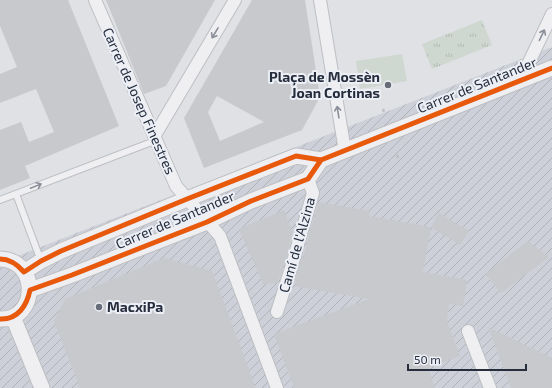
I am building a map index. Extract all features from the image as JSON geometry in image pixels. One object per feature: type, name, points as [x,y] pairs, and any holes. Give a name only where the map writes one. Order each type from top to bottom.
[{"type":"street","name":"Carrer de Josep Finestres","points":[[95,0],[156,137],[176,186],[220,236],[277,388]]},
{"type":"street","points":[[156,137],[236,0]]},
{"type":"street","points":[[320,0],[345,151]]},
{"type":"street","points":[[520,80],[552,14]]},
{"type":"street","name":"Carrer de Santander","points":[[24,272],[61,251],[296,156],[321,160],[552,68]]},
{"type":"street","points":[[308,179],[321,160]]},
{"type":"street","name":"Carrer de Santander","points":[[30,290],[207,222],[251,200],[308,179]]},
{"type":"street","name":"Camí de l'Alzina","points":[[277,312],[313,193],[308,179]]},
{"type":"street","points":[[0,259],[12,261],[19,266],[28,280],[30,290],[29,298],[25,306],[6,318],[42,388]]},
{"type":"street","points":[[468,331],[490,388]]},
{"type":"lane","points":[[0,200],[156,137]]},
{"type":"lane","points":[[16,194],[41,261]]},
{"type":"path","points":[[383,109],[385,115]]},
{"type":"shaded area","points":[[552,47],[552,388],[0,388],[0,263]]},
{"type":"green space","points":[[482,20],[492,45],[432,69],[422,44]]},
{"type":"green space","points":[[402,54],[407,81],[360,89],[356,61]]},
{"type":"building","points":[[0,0],[68,0],[119,126],[25,166],[30,178],[0,190],[0,130],[21,122],[29,142],[54,132],[36,89],[0,103],[0,74],[17,67],[0,26]]},
{"type":"building","points":[[106,0],[215,0],[166,86],[144,94]]},
{"type":"building","points":[[252,0],[305,0],[320,97],[302,130],[204,168],[184,118]],"holes":[[[217,96],[264,122],[220,141],[208,112]]]},
{"type":"building","points":[[318,202],[370,211],[369,216],[431,227],[423,272],[467,280],[463,306],[449,304],[447,321],[460,356],[428,368],[435,388],[294,388],[274,334],[369,299],[295,286],[295,281],[302,256],[303,258]]},
{"type":"building","points":[[284,210],[293,234],[278,283],[263,284],[239,229]]},
{"type":"building","points":[[439,213],[469,231],[460,245],[431,227]]},
{"type":"building","points":[[528,241],[549,257],[501,293],[485,274]]},
{"type":"building","points":[[164,258],[212,271],[256,388],[80,388],[54,321],[65,299]]},
{"type":"building","points":[[488,327],[552,359],[552,388],[511,388]]},
{"type":"cycle path","points":[[0,259],[13,262],[24,272],[61,251],[296,156],[321,160],[552,68]]},
{"type":"cycle path","points":[[0,319],[6,319],[17,314],[27,301],[30,290],[207,222],[251,201],[308,179],[321,160]]},
{"type":"place","name":"Plaça de Mossèn Joan Cortinas","points":[[388,85]]},
{"type":"place","name":"MacxiPa","points":[[99,307]]}]
